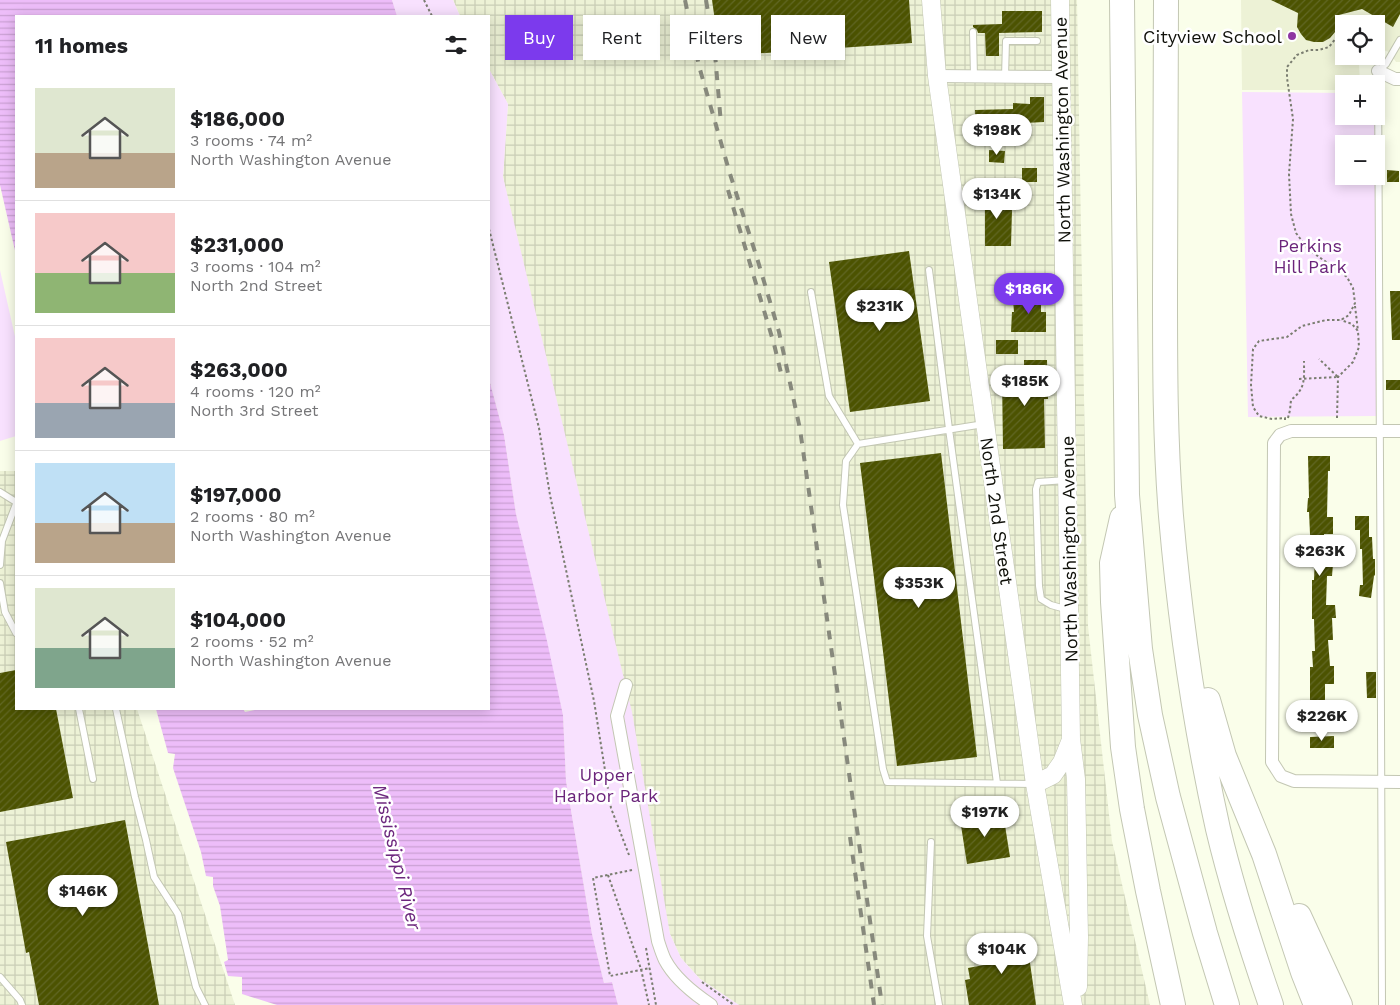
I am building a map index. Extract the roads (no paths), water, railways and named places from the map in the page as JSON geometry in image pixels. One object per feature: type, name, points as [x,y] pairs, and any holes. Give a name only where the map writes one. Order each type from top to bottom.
[{"type":"highway","points":[[1122,0],[1127,495],[1140,649],[1150,715],[1176,828],[1214,964],[1228,1005]]},
{"type":"highway","points":[[1166,0],[1166,442],[1180,604],[1193,699],[1209,785],[1230,872],[1271,1005]]},
{"type":"highway","points":[[1166,442],[1198,653],[1207,699],[1224,756],[1264,854],[1303,972],[1316,1005]]},
{"type":"highway","points":[[1127,495],[1112,563],[1120,718],[1132,809],[1148,891],[1174,1005]]},
{"type":"highway","points":[[1264,854],[1279,874],[1340,1005]]},
{"type":"street","name":"North 2nd Street","points":[[931,0],[936,76],[1035,784]]},
{"type":"street","name":"North Washington Avenue","points":[[1060,0],[1071,739],[1076,778],[1079,937],[1078,1005]]},
{"type":"street","points":[[1378,71],[1395,79],[1400,78]]},
{"type":"street","points":[[936,76],[1060,77]]},
{"type":"street","points":[[1400,431],[1291,432],[1280,435],[1274,443],[1272,762],[1281,776],[1294,781],[1400,782]]},
{"type":"street","points":[[626,684],[617,716],[658,941],[665,960],[678,979],[711,1005]]},
{"type":"street","name":"North Washington Avenue","points":[[1035,784],[1052,775],[1062,762],[1071,739]]},
{"type":"street","points":[[1035,784],[1073,1005]]},
{"type":"lane","points":[[973,32],[974,76]]},
{"type":"lane","points":[[1382,1005],[1378,71],[1386,64],[1400,40]]},
{"type":"lane","points":[[1005,76],[1006,41],[1037,41]]},
{"type":"lane","points":[[929,270],[997,783]]},
{"type":"lane","points":[[811,292],[828,396],[858,444]]},
{"type":"lane","points":[[985,424],[858,444],[846,461],[843,505],[883,769],[887,782],[1035,784]]},
{"type":"lane","points":[[1068,480],[1038,482],[1036,488],[1041,598],[1051,605],[1070,610]]},
{"type":"lane","points":[[0,492],[15,502]]},
{"type":"lane","points":[[0,564],[2,541],[15,506]]},
{"type":"lane","points":[[0,583],[5,612],[15,631]]},
{"type":"lane","points":[[80,710],[93,779]]},
{"type":"lane","points":[[116,710],[134,797],[154,877],[178,914],[196,987],[205,1005]]},
{"type":"lane","points":[[931,842],[927,936],[939,1005]]},
{"type":"lane","points":[[0,977],[20,1000],[22,1005]]},
{"type":"water","points":[[0,0],[392,0],[397,15],[15,15],[15,251],[0,185]]},
{"type":"water","name":"Mississippi River","points":[[490,383],[504,435],[516,514],[563,715],[566,781],[592,934],[604,983],[612,982],[618,1005],[277,1005],[242,994],[242,977],[228,976],[224,962],[228,960],[220,906],[213,886],[213,877],[206,876],[201,852],[173,768],[175,754],[168,753],[156,710],[244,710],[245,712],[254,710],[490,710]]},
{"type":"railway","points":[[685,0],[699,66],[779,332],[800,429],[882,1005]]},
{"type":"railway","points":[[706,0],[715,54],[721,124]]},
{"type":"railway","points":[[728,190],[782,377]]},
{"type":"railway","points":[[850,837],[874,1005]]},
{"type":"place","name":"Cityview School","points":[[1292,36]]},
{"type":"park label","name":"Perkins Hill Park","points":[[1310,255]]},
{"type":"park label","name":"Upper Harbor Park","points":[[606,784]]}]
